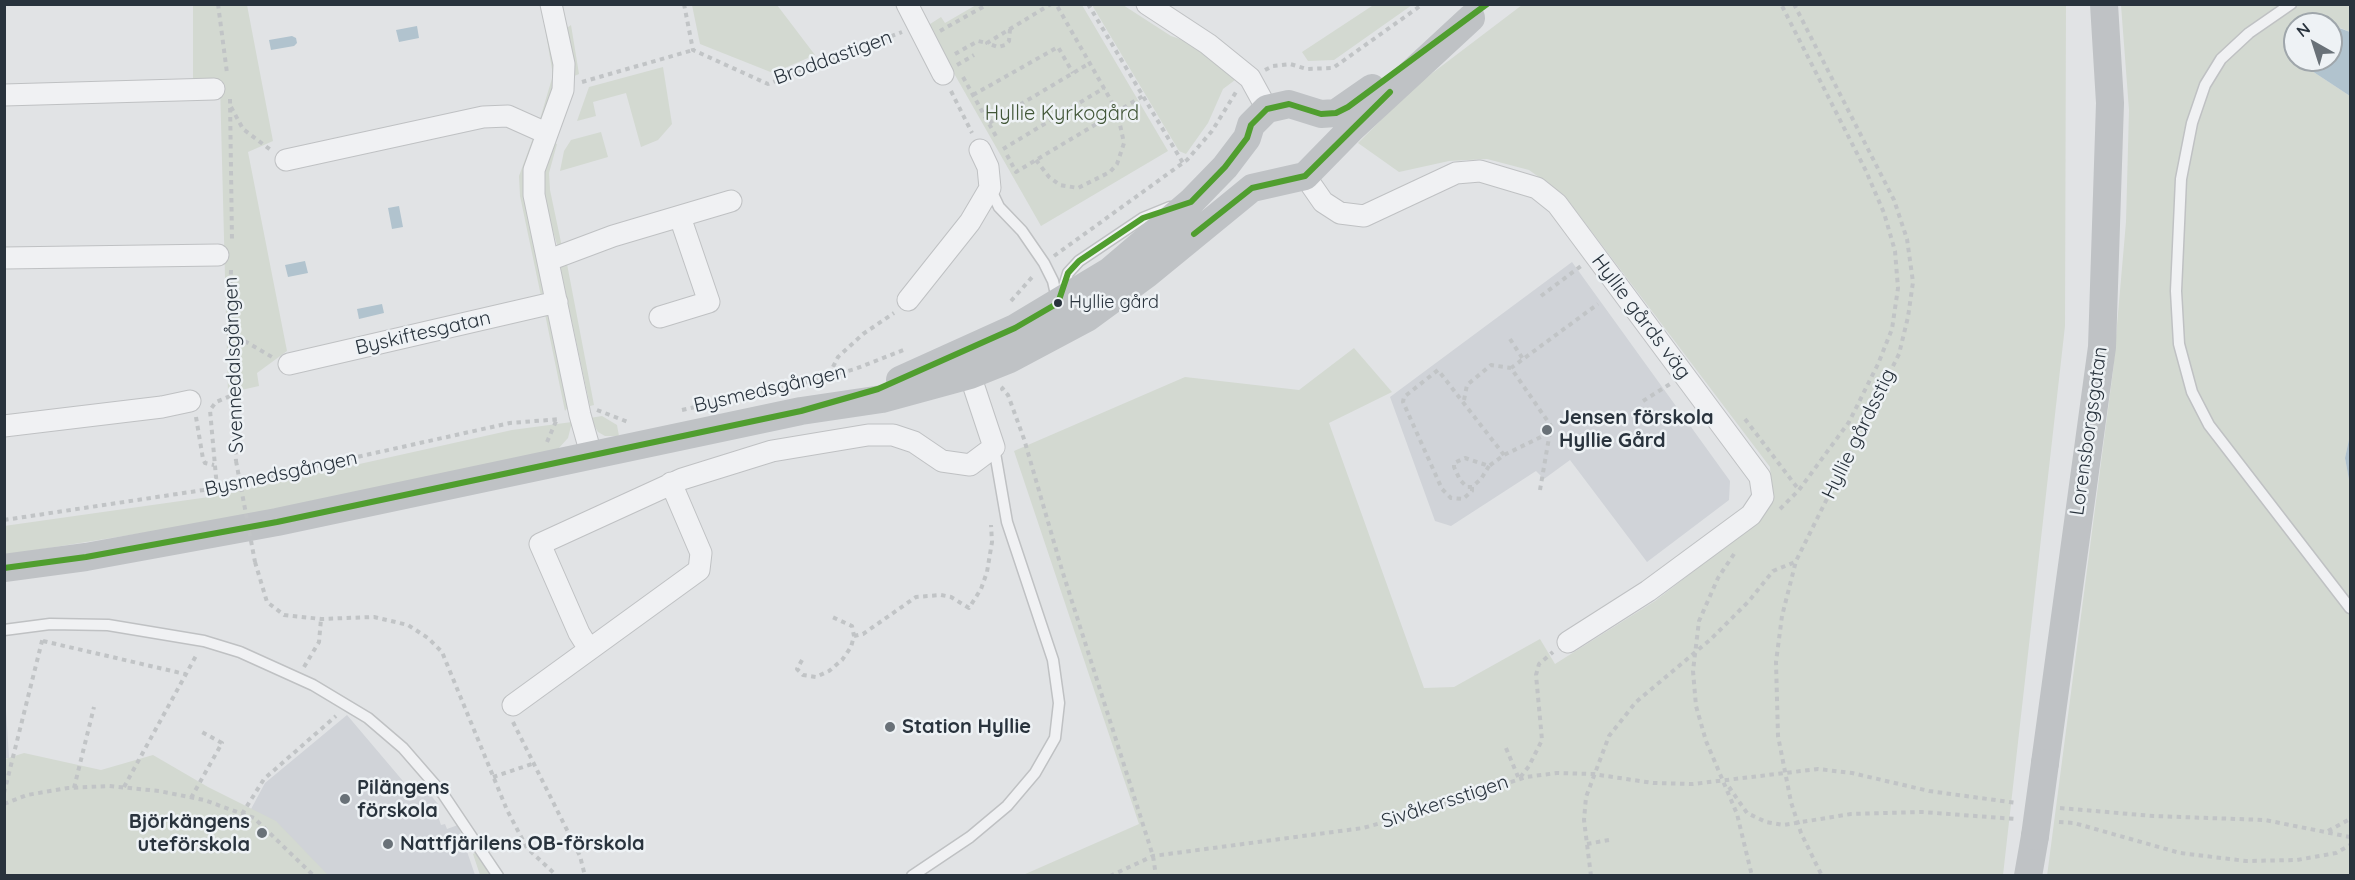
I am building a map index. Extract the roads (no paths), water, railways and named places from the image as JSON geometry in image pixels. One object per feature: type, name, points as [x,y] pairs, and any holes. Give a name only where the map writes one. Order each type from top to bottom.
[{"type":"main road","points":[[1302,108],[1314,116],[1323,131],[1324,144],[1302,172],[1266,177],[1256,168],[1247,151],[1247,138],[1251,125],[1267,109],[1289,104],[1322,114],[1336,113],[1480,11]]},
{"type":"main road","points":[[964,365],[1010,359],[1087,318],[1147,274],[1239,195],[1252,188],[1302,172],[1480,11]]},
{"type":"main road","name":"Lorensborgsgatan","points":[[2028,876],[2102,347],[2110,103],[2104,11]]},
{"type":"main road","points":[[4,568],[86,558],[277,522],[801,411],[882,399],[964,365],[1015,328],[1110,270],[1191,202],[1225,167],[1247,138]]},
{"type":"main road","name":"Lorensborgsgatan","points":[[2035,836],[2035,876]]},
{"type":"street","points":[[551,4],[564,64],[573,87],[546,133],[534,170],[534,195],[580,415],[591,454]]},
{"type":"street","points":[[907,4],[917,27],[950,65]]},
{"type":"street","points":[[1147,4],[1208,44],[1250,78],[1267,109]]},
{"type":"street","points":[[4,95],[223,86]]},
{"type":"street","points":[[286,160],[483,117],[508,116],[546,133]]},
{"type":"street","points":[[908,300],[970,222],[990,188],[988,167],[980,150]]},
{"type":"street","name":"Hyllie gårds väg","points":[[1302,172],[1323,202],[1340,213],[1364,216],[1456,172],[1480,171],[1537,188],[1557,204],[1760,477],[1763,497],[1758,507],[1745,519],[1648,591],[1568,642]]},
{"type":"street","points":[[549,260],[613,236],[731,201]]},
{"type":"street","points":[[660,317],[709,302],[680,217]]},
{"type":"street","points":[[4,258],[227,255]]},
{"type":"street","name":"Byskiftesgatan","points":[[289,364],[556,302]]},
{"type":"street","points":[[589,649],[579,633],[540,544],[671,483],[772,451],[868,435],[893,435],[914,442],[942,461],[970,465],[994,447],[964,365]]},
{"type":"street","points":[[4,426],[162,407],[190,401]]},
{"type":"street","points":[[513,705],[699,570],[700,553],[671,483]]},
{"type":"lane","points":[[2291,4],[2249,33],[2221,59],[2205,85],[2192,123],[2181,179],[2176,291],[2180,344],[2192,392],[2209,425],[2350,608]]},
{"type":"lane","points":[[990,188],[999,207],[1022,231],[1044,263],[1053,281],[1058,303]]},
{"type":"lane","points":[[912,876],[961,843],[1007,806],[1035,773],[1054,738],[1059,703],[1053,660],[1006,522],[994,447]]},
{"type":"lane","points":[[4,630],[45,624],[108,625],[204,641],[240,652],[297,678],[368,718],[403,748],[443,794],[498,876]]},
{"type":"water","points":[[417,26],[419,38],[399,42],[396,30]]},
{"type":"water","points":[[2343,29],[2350,32],[2350,96],[2314,72],[2343,72]]},
{"type":"water","points":[[292,36],[296,38],[297,43],[294,46],[271,50],[269,40]]},
{"type":"water","points":[[399,206],[403,227],[392,229],[388,208]]},
{"type":"water","points":[[305,261],[308,273],[288,277],[285,265]]},
{"type":"water","points":[[382,304],[384,313],[359,319],[357,309]]},
{"type":"water","points":[[2350,435],[2350,485],[2345,458]]},
{"type":"place","name":"Hyllie gård","points":[[1058,303]]},
{"type":"place","name":"Jensen förskola Hyllie Gård","points":[[1547,430]]},
{"type":"place","name":"Station Hyllie","points":[[890,727]]},
{"type":"place","name":"Pilängens förskola","points":[[345,799]]},
{"type":"place","name":"Björkängens uteförskola","points":[[262,833]]},
{"type":"place","name":"Nattfjärilens OB-förskola","points":[[388,844]]},
{"type":"park label","name":"Hyllie Kyrkogård","points":[[1062,114]]}]
